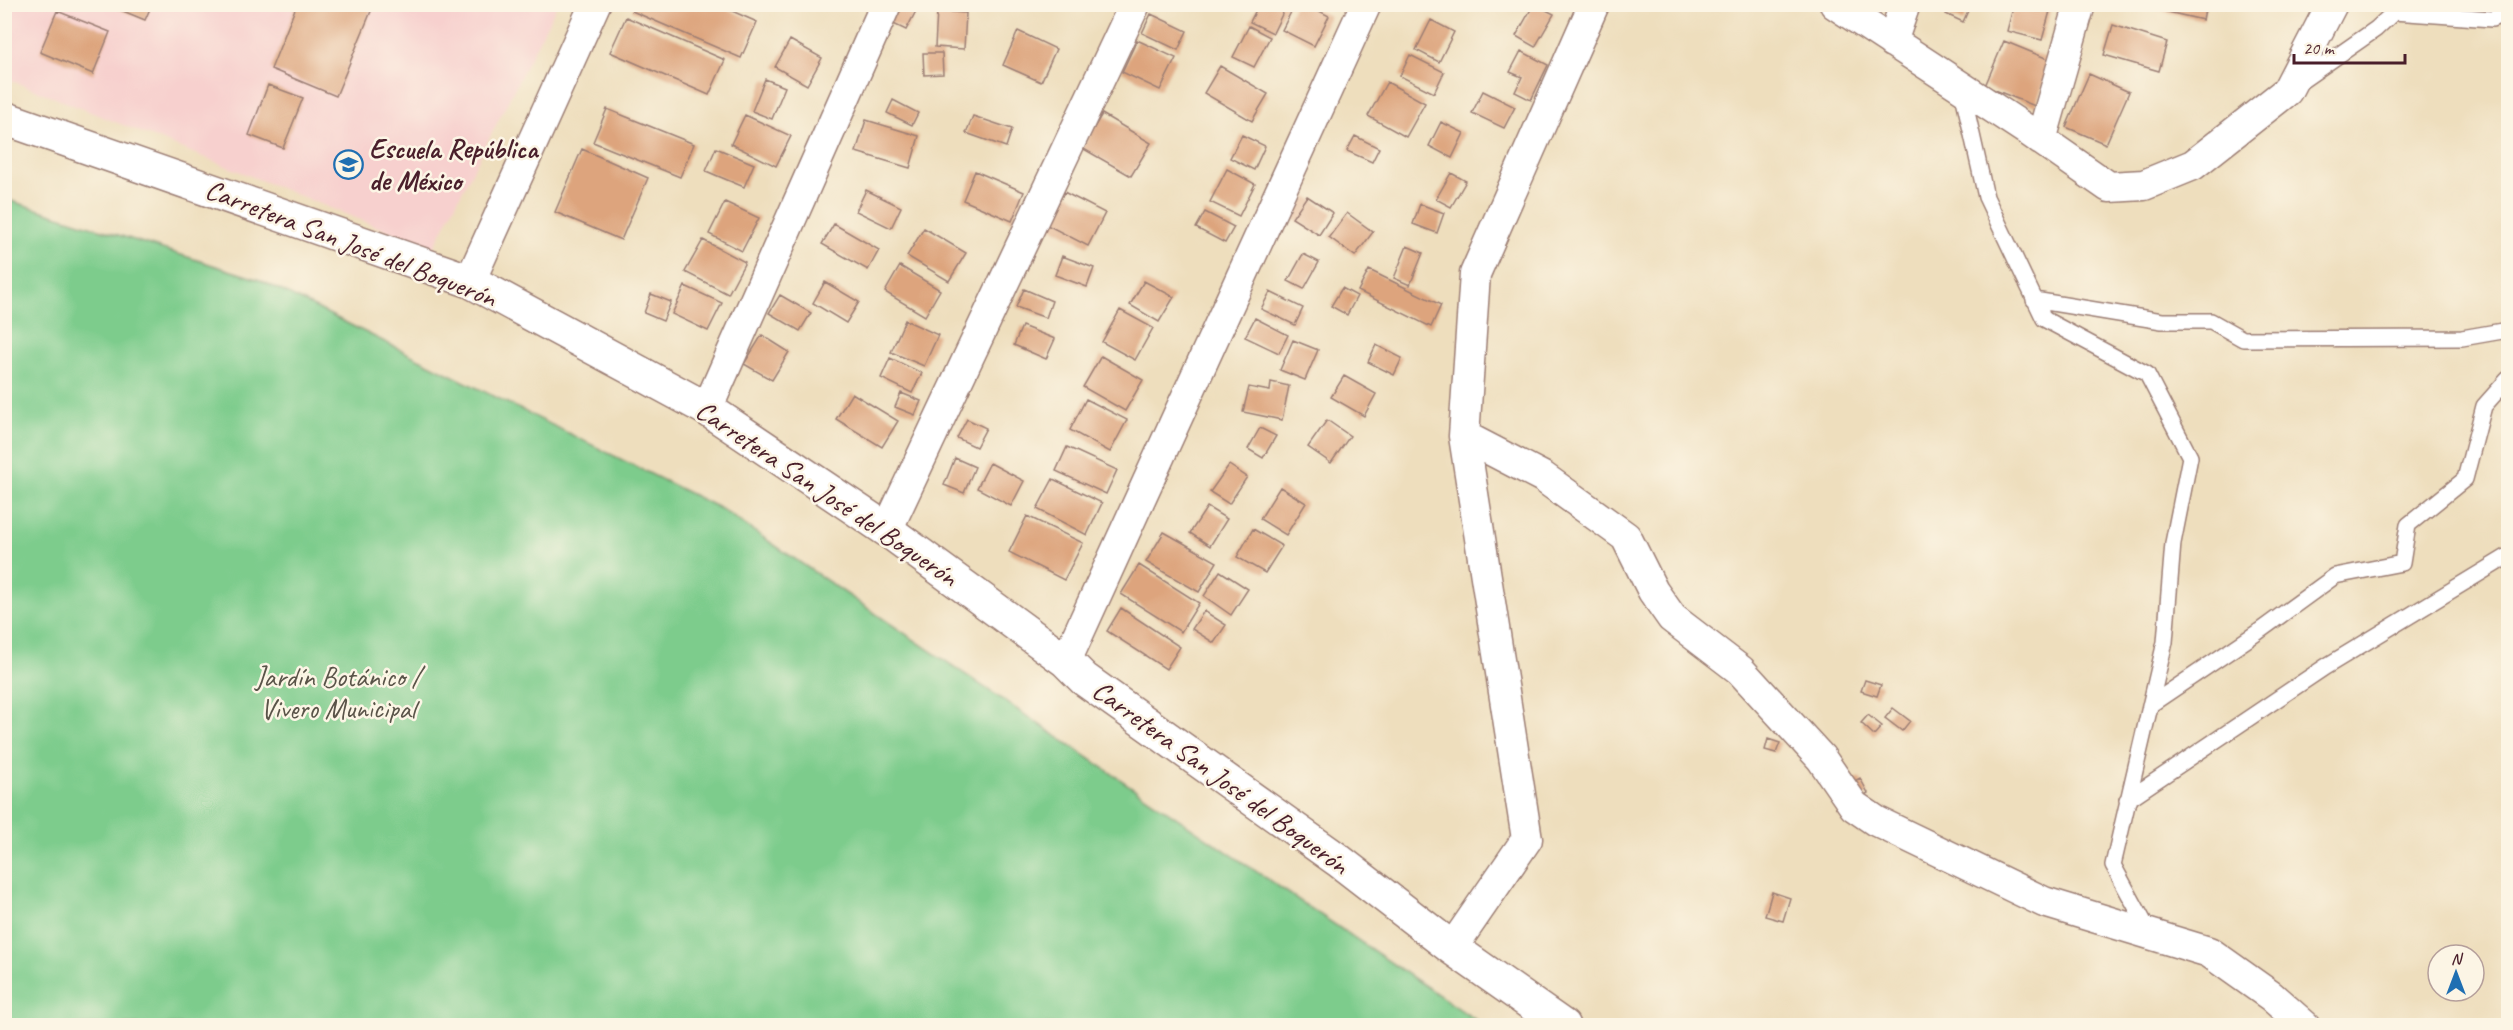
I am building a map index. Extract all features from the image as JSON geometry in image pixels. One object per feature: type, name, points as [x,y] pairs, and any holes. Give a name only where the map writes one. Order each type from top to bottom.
[{"type":"street","points":[[470,281],[595,4]]},
{"type":"street","points":[[707,409],[886,4]]},
{"type":"street","points":[[887,530],[1135,4]]},
{"type":"street","points":[[1066,661],[1366,4]]},
{"type":"street","points":[[1452,948],[1527,839],[1464,436],[1475,273],[1594,4]]},
{"type":"street","points":[[1835,4],[2041,140],[2109,188],[2144,185],[2193,165],[2287,91],[2332,4]]},
{"type":"street","points":[[1892,42],[1905,4]]},
{"type":"street","points":[[2041,140],[2080,4]]},
{"type":"street","name":"Carretera San José del Boquerón","points":[[4,118],[470,281],[707,409],[887,530],[1066,661],[1084,679],[1338,860],[1452,948],[1563,1026]]},
{"type":"street","points":[[1464,436],[1542,477],[1626,537],[1653,591],[1672,618],[1740,670],[1821,758],[1854,806],[1876,821],[2044,902],[2209,952],[2271,996],[2305,1026]]},
{"type":"lane","points":[[2287,91],[2376,29],[2394,12],[2492,19],[2508,12]]},
{"type":"lane","points":[[1961,87],[1986,197],[2044,319],[2147,374],[2190,457],[2173,543],[2165,642],[2113,865],[2151,934]]},
{"type":"lane","points":[[2034,300],[2162,321],[2211,321],[2242,339],[2462,338],[2508,330]]},
{"type":"lane","points":[[2150,705],[2258,632],[2335,576],[2402,563],[2408,525],[2465,479],[2484,406],[2508,379]]},
{"type":"lane","points":[[2127,800],[2325,667],[2508,556]]},
{"type":"shaded area","name":"Escuela República de México","points":[[4,5],[557,5],[433,249],[5,78]]},
{"type":"green space","name":"Jardín Botánico / Vivero Municipal","points":[[5,199],[260,280],[721,509],[1483,1025],[5,1025]]},
{"type":"building","points":[[106,4],[152,4],[145,20]]},
{"type":"building","points":[[297,4],[374,4],[336,96],[271,69]]},
{"type":"building","points":[[635,4],[716,4],[757,22],[741,58],[632,11]]},
{"type":"building","points":[[893,4],[904,4],[916,11],[906,30],[885,20]]},
{"type":"building","points":[[1259,4],[1287,4],[1273,33],[1250,22]]},
{"type":"building","points":[[1295,4],[1306,4],[1329,16],[1314,46],[1282,30]]},
{"type":"building","points":[[1534,4],[1554,14],[1535,47],[1516,36]]},
{"type":"building","points":[[1950,4],[1971,4],[1963,22],[1946,14]]},
{"type":"building","points":[[2014,4],[2052,4],[2042,40],[2007,31]]},
{"type":"building","points":[[2133,4],[2206,4],[2203,20]]},
{"type":"building","points":[[57,11],[110,32],[93,74],[40,52]]},
{"type":"building","points":[[937,11],[966,13],[964,49],[935,47]]},
{"type":"building","points":[[1151,14],[1187,31],[1178,50],[1142,33]]},
{"type":"building","points":[[626,17],[725,60],[709,95],[610,52]]},
{"type":"building","points":[[1431,20],[1454,32],[1439,62],[1416,50]]},
{"type":"building","points":[[2113,25],[2167,42],[2159,71],[2104,55]]},
{"type":"building","points":[[1249,26],[1270,37],[1254,67],[1233,57]]},
{"type":"building","points":[[1018,31],[1056,49],[1041,82],[1003,65]]},
{"type":"building","points":[[790,40],[822,58],[807,85],[775,67]]},
{"type":"building","points":[[1137,40],[1176,58],[1160,90],[1122,72]]},
{"type":"building","points":[[2004,41],[2053,61],[2035,106],[1985,86]]},
{"type":"building","points":[[1521,51],[1548,65],[1531,100],[1515,92],[1522,77],[1510,72]]},
{"type":"building","points":[[923,53],[942,53],[943,74],[924,75]]},
{"type":"building","points":[[1410,55],[1444,72],[1434,93],[1400,76]]},
{"type":"building","points":[[1220,66],[1268,94],[1252,121],[1204,93]]},
{"type":"building","points":[[2089,74],[2129,92],[2106,144],[2066,127]]},
{"type":"building","points":[[765,79],[785,87],[772,119],[752,111]]},
{"type":"building","points":[[1387,82],[1425,103],[1406,137],[1368,116]]},
{"type":"building","points":[[268,85],[303,98],[283,148],[249,135]]},
{"type":"building","points":[[1483,91],[1515,107],[1504,128],[1472,113]]},
{"type":"building","points":[[893,100],[918,113],[912,125],[887,113]]},
{"type":"building","points":[[607,109],[694,144],[680,177],[593,142]]},
{"type":"building","points":[[1102,114],[1151,143],[1131,176],[1082,148]]},
{"type":"building","points":[[745,115],[791,136],[776,166],[731,144]]},
{"type":"building","points":[[973,116],[1012,129],[1006,147],[966,133]]},
{"type":"building","points":[[866,120],[919,136],[910,168],[856,152]]},
{"type":"building","points":[[1441,122],[1464,133],[1452,158],[1429,146]]},
{"type":"building","points":[[1242,135],[1265,146],[1254,170],[1230,158]]},
{"type":"building","points":[[1355,136],[1379,148],[1372,162],[1347,151]]},
{"type":"building","points":[[716,148],[754,164],[744,187],[706,171]]},
{"type":"building","points":[[582,149],[648,178],[621,240],[555,212]]},
{"type":"building","points":[[1227,169],[1255,184],[1239,216],[1210,202]]},
{"type":"building","points":[[975,171],[1024,192],[1012,221],[963,200]]},
{"type":"building","points":[[1451,173],[1466,181],[1451,207],[1436,199]]},
{"type":"building","points":[[866,190],[901,207],[891,228],[856,211]]},
{"type":"building","points":[[1064,192],[1105,213],[1088,246],[1047,225]]},
{"type":"building","points":[[1307,196],[1333,213],[1319,235],[1292,218]]},
{"type":"building","points":[[725,202],[759,218],[742,251],[709,234]]},
{"type":"building","points":[[1420,204],[1444,213],[1437,233],[1413,224]]},
{"type":"building","points":[[1205,212],[1234,227],[1225,243],[1196,228]]},
{"type":"building","points":[[1347,213],[1373,232],[1355,256],[1329,237]]},
{"type":"building","points":[[834,224],[879,250],[868,270],[822,244]]},
{"type":"building","points":[[924,228],[966,253],[949,281],[907,256]]},
{"type":"building","points":[[703,240],[745,262],[728,294],[685,272]]},
{"type":"building","points":[[1407,246],[1423,253],[1410,285],[1394,278]]},
{"type":"building","points":[[1303,254],[1319,262],[1304,289],[1288,281]]},
{"type":"building","points":[[1062,256],[1094,268],[1087,287],[1055,275]]},
{"type":"building","points":[[900,266],[940,290],[925,316],[885,292]]},
{"type":"building","points":[[1369,270],[1441,305],[1431,327],[1358,291]]},
{"type":"building","points":[[1144,281],[1174,297],[1159,322],[1130,305]]},
{"type":"building","points":[[825,282],[859,302],[846,323],[813,303]]},
{"type":"building","points":[[685,286],[722,303],[708,331],[672,314]]},
{"type":"building","points":[[1342,288],[1357,296],[1347,315],[1331,306]]},
{"type":"building","points":[[1024,289],[1052,301],[1046,318],[1016,307]]},
{"type":"building","points":[[1270,292],[1303,308],[1295,325],[1261,309]]},
{"type":"building","points":[[651,294],[671,302],[663,321],[644,313]]},
{"type":"building","points":[[780,295],[811,313],[800,331],[769,313]]},
{"type":"building","points":[[1120,310],[1153,328],[1135,360],[1102,342]]},
{"type":"building","points":[[1255,318],[1288,335],[1279,353],[1245,337]]},
{"type":"building","points":[[905,320],[938,335],[924,366],[891,352]]},
{"type":"building","points":[[1022,326],[1055,339],[1046,359],[1014,345]]},
{"type":"building","points":[[762,335],[789,352],[772,380],[744,364]]},
{"type":"building","points":[[1293,340],[1318,350],[1305,380],[1280,370]]},
{"type":"building","points":[[1376,345],[1402,358],[1394,375],[1368,362]]},
{"type":"building","points":[[1101,356],[1143,380],[1125,411],[1083,387]]},
{"type":"building","points":[[890,358],[922,373],[912,393],[881,378]]},
{"type":"building","points":[[1344,376],[1376,394],[1364,416],[1331,397]]},
{"type":"building","points":[[1271,382],[1289,386],[1282,420],[1243,412],[1249,387],[1270,391]]},
{"type":"building","points":[[852,393],[898,421],[882,447],[836,419]]},
{"type":"building","points":[[901,393],[921,401],[915,415],[895,407]]},
{"type":"building","points":[[1086,399],[1127,420],[1110,452],[1070,430]]},
{"type":"building","points":[[967,419],[986,428],[976,447],[957,438]]},
{"type":"building","points":[[1327,420],[1350,436],[1331,463],[1308,447]]},
{"type":"building","points":[[1260,428],[1276,436],[1263,458],[1248,449]]},
{"type":"building","points":[[1067,447],[1117,470],[1106,494],[1056,471]]},
{"type":"building","points":[[955,458],[975,467],[964,493],[944,485]]},
{"type":"building","points":[[990,463],[1024,481],[1011,506],[977,488]]},
{"type":"building","points":[[1229,465],[1247,477],[1229,504],[1210,492]]},
{"type":"building","points":[[1053,479],[1102,503],[1087,535],[1037,509]]},
{"type":"building","points":[[1280,487],[1306,503],[1286,535],[1260,519]]},
{"type":"building","points":[[1207,507],[1227,519],[1210,546],[1190,533]]},
{"type":"building","points":[[1027,516],[1083,543],[1064,580],[1009,552]]},
{"type":"building","points":[[1253,529],[1282,546],[1265,573],[1237,557]]},
{"type":"building","points":[[1164,532],[1217,562],[1199,592],[1146,562]]},
{"type":"building","points":[[1139,565],[1199,603],[1181,632],[1121,594]]},
{"type":"building","points":[[1220,571],[1248,589],[1231,615],[1204,596]]},
{"type":"building","points":[[1121,608],[1180,647],[1166,669],[1107,631]]},
{"type":"building","points":[[1204,611],[1226,625],[1214,643],[1192,629]]},
{"type":"building","points":[[1865,680],[1881,685],[1877,696],[1861,691]]},
{"type":"building","points":[[1893,708],[1910,721],[1902,731],[1885,718]]},
{"type":"building","points":[[1868,715],[1882,726],[1874,735],[1861,723]]},
{"type":"building","points":[[1768,739],[1780,743],[1776,753],[1765,750]]},
{"type":"building","points":[[1860,778],[1868,793],[1857,800],[1849,784]]},
{"type":"building","points":[[1772,892],[1790,898],[1783,921],[1765,916]]},
{"type":"place","name":"Escuela República de México","points":[[348,164]]}]
